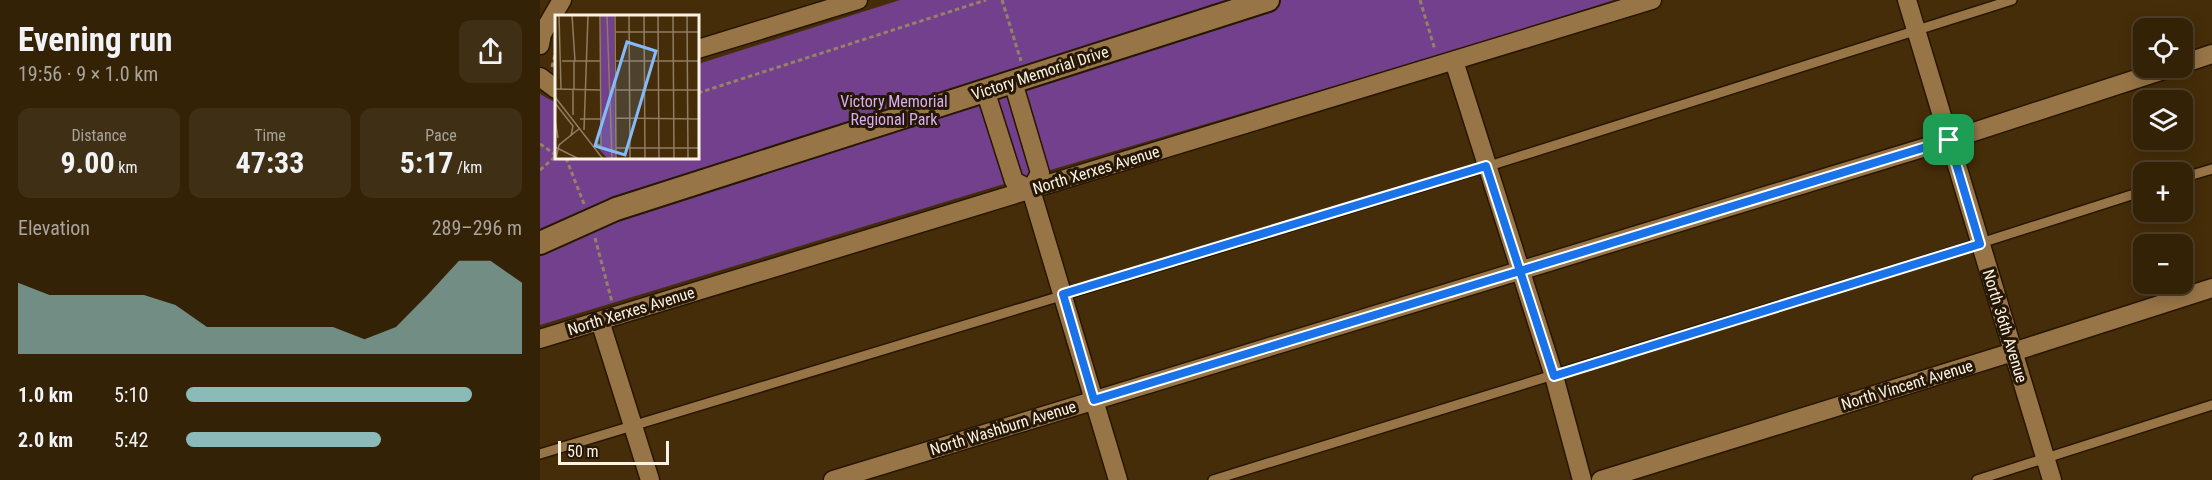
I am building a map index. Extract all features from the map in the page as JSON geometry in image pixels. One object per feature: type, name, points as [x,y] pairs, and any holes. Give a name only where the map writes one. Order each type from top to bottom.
[{"type":"street","points":[[540,45],[542,34],[561,0]]},
{"type":"street","points":[[699,49],[858,0]]},
{"type":"street","name":"Victory Memorial Drive","points":[[540,243],[616,209],[985,90],[1018,75],[1268,0]]},
{"type":"street","name":"North Xerxes Avenue","points":[[540,339],[1031,190],[1446,59],[1652,0]]},
{"type":"street","name":"North 36th Avenue","points":[[1907,0],[2052,480]]},
{"type":"street","points":[[2193,60],[2212,54]]},
{"type":"street","points":[[1446,59],[1486,166],[1554,376],[1582,480]]},
{"type":"street","points":[[546,73],[555,87]]},
{"type":"street","points":[[1018,75],[1040,173],[1031,190],[1118,480]]},
{"type":"street","name":"North Washburn Avenue","points":[[833,480],[1949,140],[2139,78]]},
{"type":"street","points":[[985,90],[1014,182],[1031,190]]},
{"type":"street","name":"North Vincent Avenue","points":[[1601,480],[2212,288]]},
{"type":"street","points":[[600,321],[650,480]]},
{"type":"lane","points":[[540,454],[1486,166],[2012,0]]},
{"type":"lane","points":[[2193,175],[2212,169]]},
{"type":"lane","points":[[1213,480],[1980,244],[2133,195]]},
{"type":"lane","points":[[1977,480],[2212,405]]},
{"type":"path","points":[[699,93],[986,0]]},
{"type":"path","points":[[1002,0],[1018,75]]},
{"type":"path","points":[[1420,0],[1446,59]]},
{"type":"path","points":[[546,73],[555,51]]},
{"type":"path","points":[[540,144],[555,154]]},
{"type":"path","points":[[540,170],[555,156]]},
{"type":"path","points":[[566,159],[586,209]]},
{"type":"path","points":[[592,229],[613,308]]},
{"type":"green space","name":"Victory Memorial Regional Park","points":[[900,0],[1614,0],[1453,51],[1040,173],[540,325],[540,94],[555,102],[555,159],[699,159],[699,64]]},
{"type":"route","points":[[1949,140],[1520,271],[1486,166],[1063,294],[1094,400],[1520,271],[1554,376],[1980,244],[1949,140]]}]
